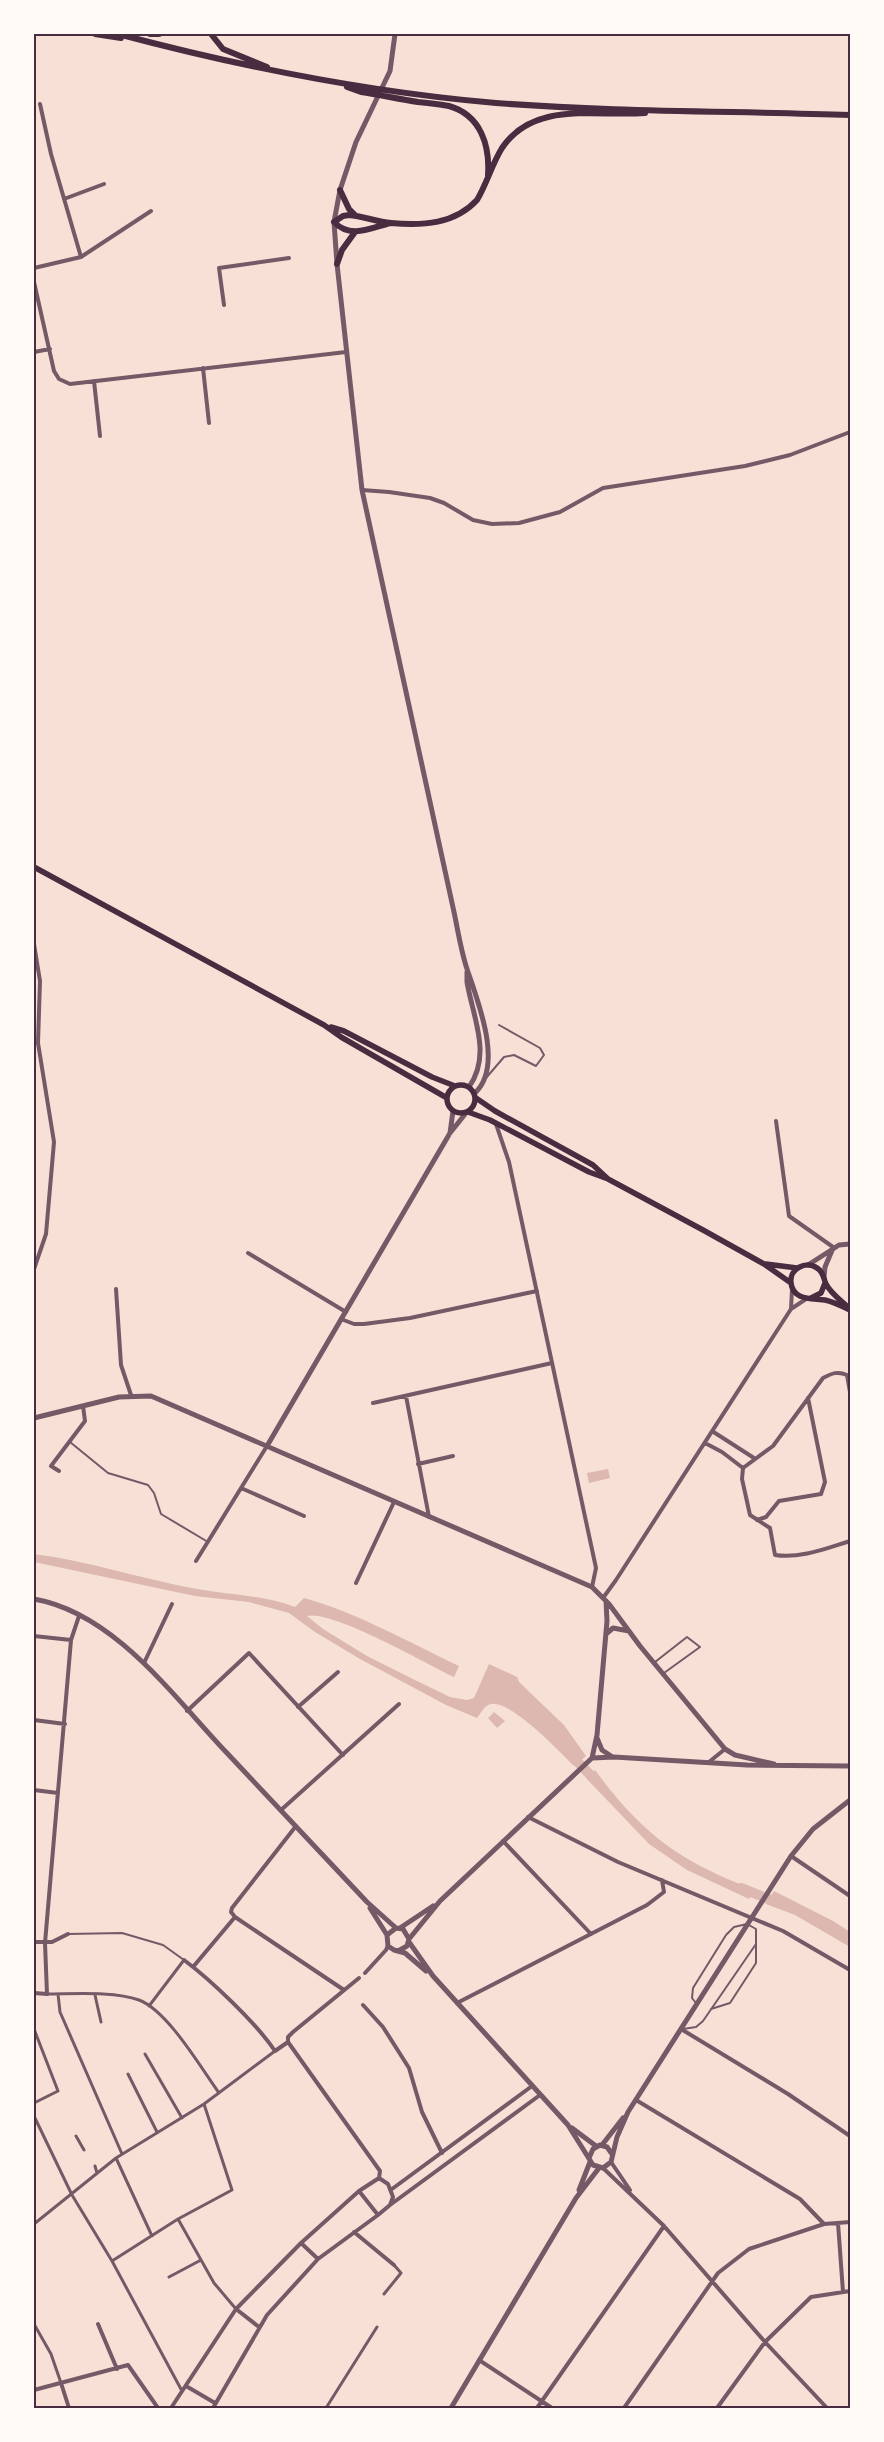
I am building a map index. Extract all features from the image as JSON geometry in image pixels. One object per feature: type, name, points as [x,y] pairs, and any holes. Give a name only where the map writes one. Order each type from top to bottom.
[{"type":"highway","points":[[95,34],[141,40]]},
{"type":"highway","points":[[118,34],[273,70],[409,94],[496,103],[669,111],[850,115]]},
{"type":"highway","points":[[150,34],[158,34]]},
{"type":"highway","points":[[211,34],[223,49],[258,61],[273,70]]},
{"type":"highway","points":[[335,82],[361,92],[451,106],[469,117],[479,127],[487,146],[489,158],[487,181]]},
{"type":"highway","points":[[390,223],[355,232],[340,229],[334,222],[343,216],[355,215],[390,223],[429,224],[450,219],[471,207],[478,200],[502,148],[510,138],[534,121],[550,116],[568,114],[633,114],[669,111]]},
{"type":"highway","points":[[340,190],[349,209],[355,215]]},
{"type":"highway","points":[[337,264],[342,250],[355,232]]},
{"type":"main road","points":[[34,868],[324,1024],[344,1031],[432,1077],[455,1086]]},
{"type":"main road","points":[[324,1024],[341,1037],[447,1098]]},
{"type":"main road","points":[[608,1179],[593,1165],[494,1111],[475,1096],[469,1087],[462,1084],[455,1086],[449,1091],[448,1105],[453,1111],[467,1112],[496,1124],[589,1172],[608,1179],[764,1264],[792,1286],[796,1294],[808,1299],[826,1300],[850,1309]]},
{"type":"main road","points":[[467,1112],[474,1106],[475,1096]]},
{"type":"main road","points":[[764,1264],[797,1268],[808,1265],[818,1268],[825,1280],[850,1309]]},
{"type":"main road","points":[[792,1286],[793,1272],[797,1268]]},
{"type":"main road","points":[[808,1299],[821,1293],[825,1280]]},
{"type":"street","points":[[395,34],[390,71],[370,111],[344,173],[334,222],[337,264],[362,490],[467,969],[477,998],[488,1053],[489,1066],[486,1078],[475,1096]]},
{"type":"street","points":[[40,104],[64,199],[81,256]]},
{"type":"street","points":[[64,199],[104,184]]},
{"type":"street","points":[[34,268],[81,256],[152,211]]},
{"type":"street","points":[[224,305],[219,268],[290,258]]},
{"type":"street","points":[[34,282],[54,371],[59,379],[70,384],[346,352]]},
{"type":"street","points":[[34,352],[50,349]]},
{"type":"street","points":[[203,368],[209,423]]},
{"type":"street","points":[[94,382],[100,436]]},
{"type":"street","points":[[362,490],[430,498],[444,503],[473,520],[519,524],[560,512],[603,488],[745,466],[790,455],[850,432]]},
{"type":"street","points":[[34,944],[40,981],[38,1043],[54,1142],[46,1234],[34,1269]]},
{"type":"street","points":[[467,969],[467,982],[481,1054],[477,1075],[469,1087]]},
{"type":"street","points":[[450,1133],[453,1111]]},
{"type":"street","points":[[196,1561],[267,1446],[450,1133],[467,1112]]},
{"type":"street","points":[[776,1121],[789,1216],[833,1247]]},
{"type":"street","points":[[496,1124],[509,1162],[596,1568],[592,1588]]},
{"type":"street","points":[[808,1265],[833,1247],[850,1244]]},
{"type":"street","points":[[825,1280],[825,1267],[833,1247]]},
{"type":"street","points":[[248,1253],[346,1312]]},
{"type":"street","points":[[791,1309],[792,1286]]},
{"type":"street","points":[[116,1289],[121,1365],[131,1395]]},
{"type":"street","points":[[341,1319],[364,1324],[410,1318],[537,1291]]},
{"type":"street","points":[[398,1951],[405,1949],[440,1901],[592,1758],[606,1634],[604,1599],[791,1309],[808,1299]]},
{"type":"street","points":[[373,1403],[552,1363]]},
{"type":"street","points":[[850,1392],[847,1375],[842,1372],[832,1373],[823,1378],[773,1446],[754,1458],[743,1468],[742,1479],[750,1515],[770,1528],[775,1555],[786,1557],[821,1550],[850,1541]]},
{"type":"street","points":[[34,1418],[131,1395],[151,1396],[592,1588],[604,1599],[653,1663],[725,1749],[735,1755],[774,1764]]},
{"type":"street","points":[[406,1396],[429,1517]]},
{"type":"street","points":[[757,1520],[766,1517],[779,1501],[821,1494],[825,1482],[808,1398]]},
{"type":"street","points":[[59,1471],[51,1466],[85,1421],[83,1406]]},
{"type":"street","points":[[712,1431],[754,1458]]},
{"type":"street","points":[[705,1444],[722,1452],[743,1468]]},
{"type":"street","points":[[418,1464],[453,1456]]},
{"type":"street","points":[[241,1488],[304,1516]]},
{"type":"street","points":[[356,1583],[394,1502]]},
{"type":"street","points":[[34,1599],[47,1601],[79,1616],[135,1653],[366,1902],[398,1928],[406,1932],[409,1941],[433,1976],[568,2125],[590,2161],[636,2198],[664,2226],[765,2342],[828,2408]]},
{"type":"street","points":[[144,1663],[172,1604]]},
{"type":"street","points":[[47,1994],[45,1943],[71,1640],[79,1616]]},
{"type":"street","points":[[606,1634],[613,1628],[630,1632]]},
{"type":"street","points":[[34,1636],[71,1640]]},
{"type":"street","points":[[187,1711],[249,1653],[343,1755]]},
{"type":"street","points":[[298,1707],[338,1672]]},
{"type":"street","points":[[281,1810],[399,1704]]},
{"type":"street","points":[[34,1720],[65,1724]]},
{"type":"street","points":[[596,1735],[602,1750],[614,1757]]},
{"type":"street","points":[[710,1762],[725,1749]]},
{"type":"street","points":[[592,1758],[614,1757],[747,1765],[774,1764],[849,1767]]},
{"type":"street","points":[[34,1790],[58,1793]]},
{"type":"street","points":[[576,2198],[590,2161],[590,2152],[599,2146],[628,2112],[791,1856],[813,1829],[850,1800]]},
{"type":"street","points":[[528,1817],[618,1862],[783,1931],[850,1970]]},
{"type":"street","points":[[296,1826],[232,1908],[232,1912],[235,1917],[344,1990]]},
{"type":"street","points":[[503,1841],[591,1934]]},
{"type":"street","points":[[791,1856],[850,1896]]},
{"type":"street","points":[[457,2003],[661,1896],[665,1888],[662,1880]]},
{"type":"street","points":[[387,1935],[440,1901]]},
{"type":"street","points":[[365,1973],[388,1946],[387,1935],[366,1902]]},
{"type":"street","points":[[193,1967],[235,1917]]},
{"type":"street","points":[[34,1942],[45,1943],[68,1934]]},
{"type":"street","points":[[388,1946],[405,1954],[433,1976]]},
{"type":"street","points":[[149,2006],[184,1960],[268,2040],[275,2051]]},
{"type":"street","points":[[171,2408],[236,2308],[301,2242],[359,2191],[379,2178],[380,2171],[375,2163],[288,2042],[288,2036],[359,1978]]},
{"type":"street","points":[[34,1993],[95,1995],[140,2000],[149,2006],[177,2033],[219,2093]]},
{"type":"street","points":[[58,1994],[60,2012],[122,2154]]},
{"type":"street","points":[[95,1995],[101,2022]]},
{"type":"street","points":[[363,2005],[383,2028],[409,2068],[422,2112],[442,2153]]},
{"type":"street","points":[[34,2029],[58,2091],[34,2104]]},
{"type":"street","points":[[680,2030],[788,2094],[850,2136]]},
{"type":"street","points":[[34,2224],[116,2158],[204,2104],[288,2042]]},
{"type":"street","points":[[145,2054],[182,2118]]},
{"type":"street","points":[[128,2074],[157,2132]]},
{"type":"street","points":[[392,2189],[532,2086]]},
{"type":"street","points":[[213,2408],[259,2327],[318,2259],[540,2095]]},
{"type":"street","points":[[636,2100],[800,2199],[824,2224]]},
{"type":"street","points":[[112,2261],[178,2219],[232,2190],[204,2104]]},
{"type":"street","points":[[628,2112],[612,2154],[612,2162],[618,2175],[636,2198]]},
{"type":"street","points":[[34,2116],[72,2194],[112,2261],[183,2392]]},
{"type":"street","points":[[568,2125],[599,2146],[607,2147],[612,2154]]},
{"type":"street","points":[[76,2136],[84,2150]]},
{"type":"street","points":[[116,2158],[152,2236]]},
{"type":"street","points":[[451,2408],[576,2198],[601,2168],[612,2162]]},
{"type":"street","points":[[95,2166],[97,2173]]},
{"type":"street","points":[[379,2178],[384,2180],[392,2189],[393,2197],[390,2205]]},
{"type":"street","points":[[359,2191],[378,2215]]},
{"type":"street","points":[[34,2219],[38,2221]]},
{"type":"street","points":[[178,2219],[214,2283],[236,2308],[259,2327]]},
{"type":"street","points":[[624,2408],[712,2280],[749,2248],[824,2224],[850,2222]]},
{"type":"street","points":[[838,2223],[843,2292]]},
{"type":"street","points":[[537,2408],[664,2226]]},
{"type":"street","points":[[354,2232],[401,2273],[384,2294]]},
{"type":"street","points":[[301,2242],[318,2259]]},
{"type":"street","points":[[169,2276],[201,2260]]},
{"type":"street","points":[[716,2408],[765,2342],[811,2297],[850,2291]]},
{"type":"street","points":[[34,2324],[51,2354],[69,2408]]},
{"type":"street","points":[[98,2324],[117,2369]]},
{"type":"street","points":[[326,2408],[377,2327]]},
{"type":"street","points":[[479,2360],[552,2408]]},
{"type":"street","points":[[34,2390],[128,2365],[158,2408]]},
{"type":"street","points":[[186,2386],[216,2404]]},
{"type":"lane","points":[[486,1078],[504,1057],[514,1055],[536,1066],[544,1055],[540,1048],[499,1025]]},
{"type":"lane","points":[[69,1442],[108,1473],[148,1486],[154,1493],[160,1514],[208,1542]]},
{"type":"lane","points":[[653,1663],[687,1638],[700,1647],[662,1674]]},
{"type":"lane","points":[[696,2004],[692,1998],[693,1988],[726,1934],[734,1927],[747,1924],[756,1929],[756,1963],[730,2003],[711,2009]]},
{"type":"lane","points":[[68,1934],[122,1933],[163,1945],[184,1960]]},
{"type":"lane","points":[[680,2030],[696,2027],[711,2009],[757,1943]]},
{"type":"shaded area","points":[[608,1469],[610,1478],[589,1483],[587,1473]]},
{"type":"shaded area","points":[[34,1554],[75,1561],[197,1589],[271,1600],[295,1607],[304,1598],[324,1604],[383,1629],[459,1666],[454,1677],[357,1629],[319,1616],[307,1616],[323,1629],[367,1656],[450,1697],[467,1700],[474,1698],[489,1664],[517,1677],[519,1682],[564,1725],[586,1756],[574,1766],[535,1728],[500,1705],[491,1704],[487,1706],[477,1718],[446,1705],[360,1659],[315,1632],[289,1613],[249,1602],[195,1596],[34,1562]]},
{"type":"shaded area","points":[[494,1712],[505,1721],[497,1728],[488,1718]]},
{"type":"shaded area","points":[[595,1770],[630,1812],[664,1844],[705,1868],[755,1890],[749,1899],[687,1870],[649,1844],[586,1778]]},
{"type":"shaded area","points":[[774,1891],[833,1921],[850,1932],[850,1947],[795,1915],[766,1904]]},
{"type":"waterway","points":[[569,1753],[599,1784]]},
{"type":"waterway","points":[[741,1888],[781,1904]]}]
